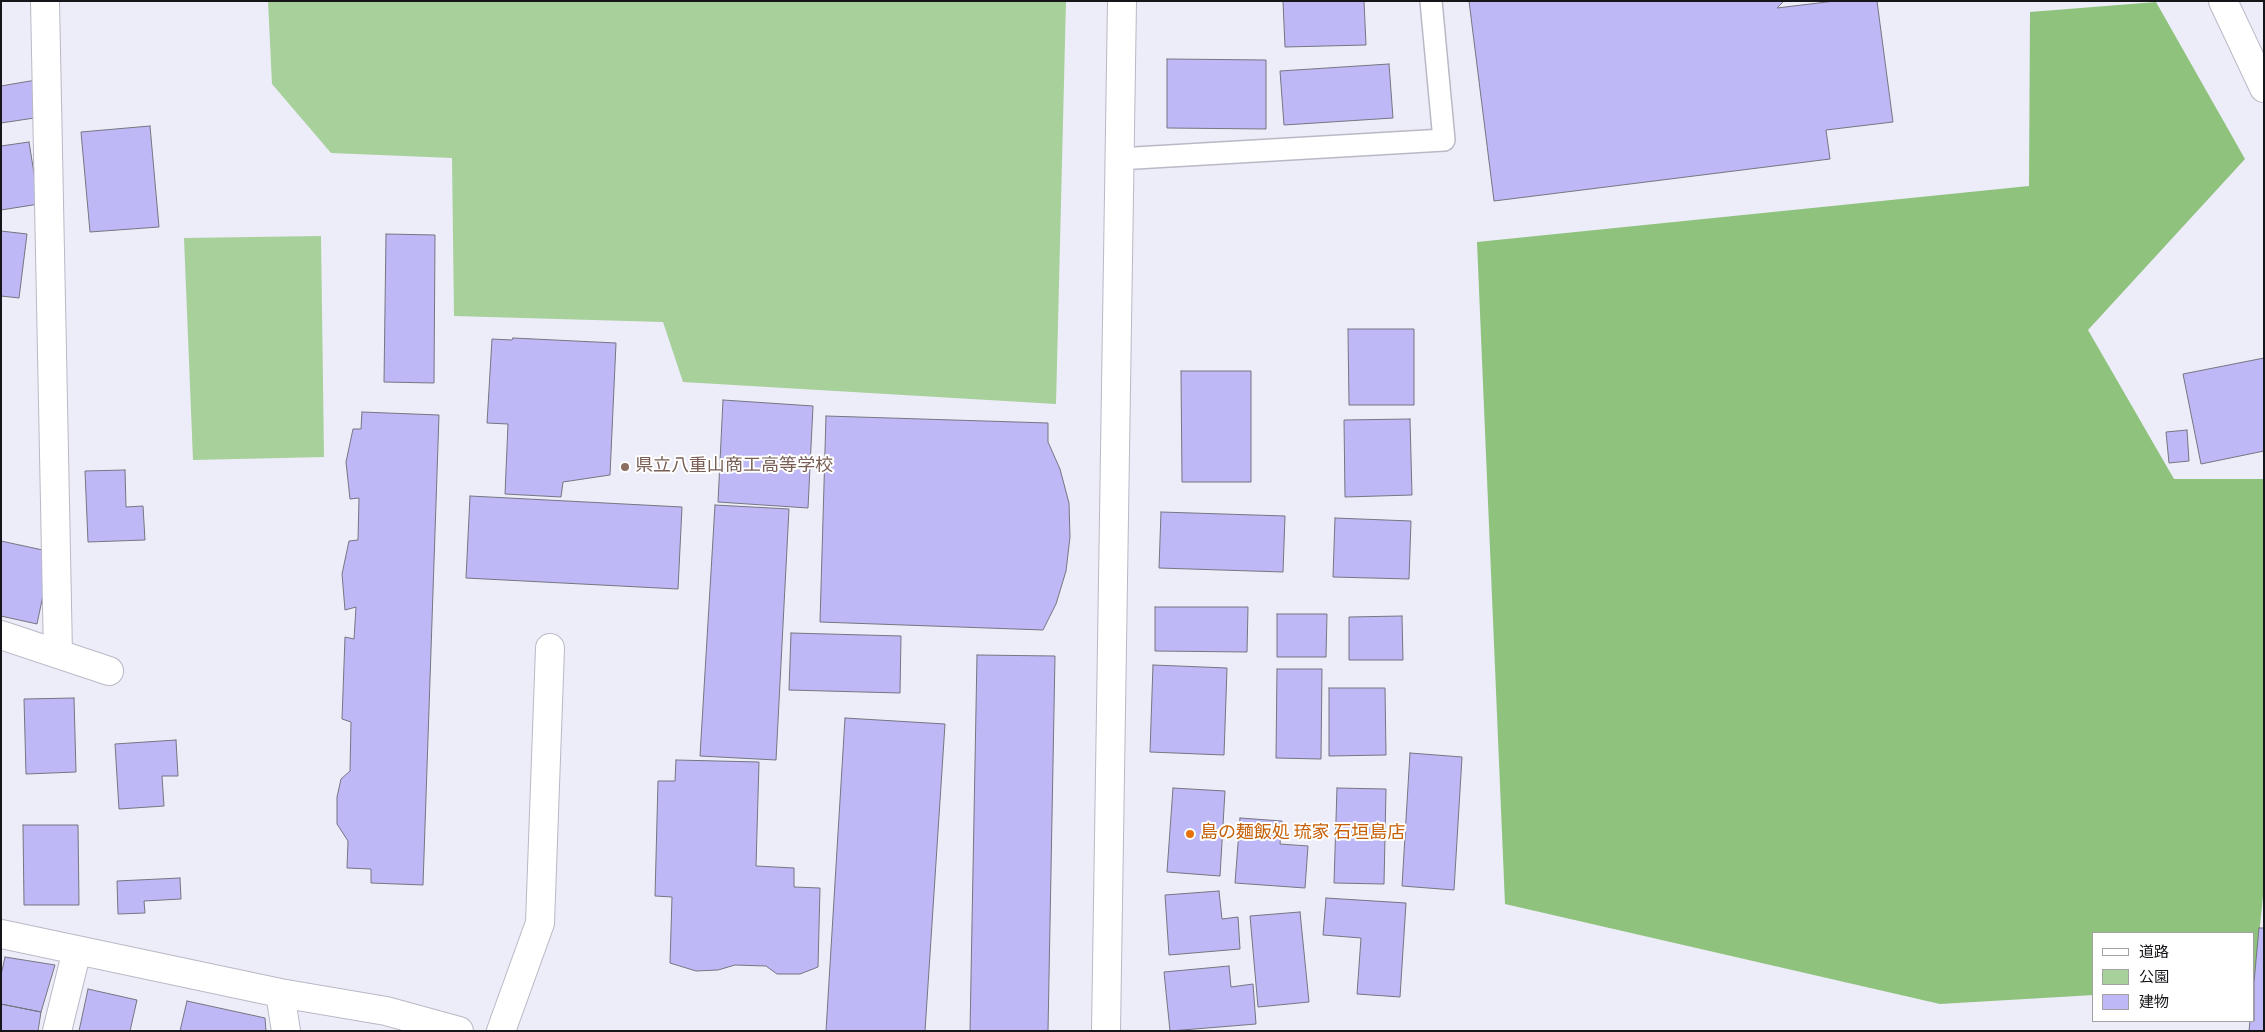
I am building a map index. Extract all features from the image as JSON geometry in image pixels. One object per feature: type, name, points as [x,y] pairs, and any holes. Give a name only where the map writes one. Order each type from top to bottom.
[{"type":"main road","points":[[45,1],[58,654]]},
{"type":"main road","points":[[1106,1031],[1118,159],[1122,1]]},
{"type":"main road","points":[[2223,1],[2264,88]]},
{"type":"main road","points":[[1,635],[109,672]]},
{"type":"main road","points":[[501,1031],[540,923],[550,648]]},
{"type":"main road","points":[[1,934],[280,993],[386,1011],[459,1031]]},
{"type":"main road","points":[[57,1031],[77,950]]},
{"type":"main road","points":[[280,993],[286,1031]]},
{"type":"lane","points":[[1118,159],[1444,140],[1431,1]]},
{"type":"green space","points":[[268,1],[1066,1],[1056,404],[683,382],[663,322],[454,316],[452,158],[331,153],[272,84]]},
{"type":"green space","points":[[2156,2],[2245,159],[2088,330],[2174,479],[2264,479],[2264,886],[2255,976],[2255,932],[2092,932],[2092,995],[1940,1004],[1505,904],[1477,242],[2029,186],[2030,12]]},
{"type":"green space","points":[[321,236],[324,457],[193,460],[184,238]]},
{"type":"building","points":[[1283,1],[1364,1],[1366,45],[1285,47]]},
{"type":"building","points":[[1469,1],[1784,1],[1777,8],[1835,1],[1877,1],[1893,122],[1826,130],[1830,159],[1494,201]]},
{"type":"building","points":[[1167,59],[1266,60],[1266,129],[1167,128]]},
{"type":"building","points":[[1389,64],[1393,118],[1284,125],[1280,71]]},
{"type":"building","points":[[36,80],[41,117],[1,123],[1,86]]},
{"type":"building","points":[[150,126],[159,227],[90,232],[81,132]]},
{"type":"building","points":[[29,142],[39,204],[1,210],[1,146]]},
{"type":"building","points":[[1,231],[27,234],[19,298],[1,296]]},
{"type":"building","points":[[386,234],[435,235],[434,383],[384,382]]},
{"type":"building","points":[[1348,329],[1414,329],[1414,405],[1349,405]]},
{"type":"building","points":[[513,338],[616,343],[610,475],[563,482],[561,497],[505,494],[508,424],[487,423],[492,339],[512,340]]},
{"type":"building","points":[[2264,358],[2264,451],[2201,464],[2183,374]]},
{"type":"building","points":[[1181,371],[1251,371],[1251,482],[1182,482]]},
{"type":"building","points":[[723,400],[813,406],[808,508],[718,502]]},
{"type":"building","points":[[362,412],[439,415],[423,885],[371,883],[371,869],[347,868],[348,841],[337,824],[337,797],[341,779],[350,771],[351,722],[342,719],[345,637],[354,639],[356,607],[345,610],[342,574],[349,541],[358,540],[359,498],[350,499],[346,462],[353,429],[361,429]]},
{"type":"building","points":[[826,416],[1048,423],[1048,442],[1060,469],[1069,503],[1070,537],[1066,571],[1056,604],[1043,630],[820,622]]},
{"type":"building","points":[[1410,419],[1412,495],[1345,497],[1344,420]]},
{"type":"building","points":[[2187,430],[2189,461],[2169,463],[2166,432]]},
{"type":"building","points":[[125,470],[126,507],[143,506],[145,540],[88,542],[85,471]]},
{"type":"building","points":[[470,496],[682,507],[678,589],[466,578]]},
{"type":"building","points":[[715,505],[789,509],[776,760],[700,756]]},
{"type":"building","points":[[1161,512],[1285,516],[1283,572],[1159,568]]},
{"type":"building","points":[[1335,518],[1411,521],[1409,579],[1333,577]]},
{"type":"building","points":[[1,541],[52,552],[37,624],[1,616]]},
{"type":"building","points":[[1155,607],[1248,607],[1247,652],[1155,651]]},
{"type":"building","points":[[1277,614],[1327,614],[1326,657],[1277,657]]},
{"type":"building","points":[[1402,616],[1403,660],[1349,660],[1349,617]]},
{"type":"building","points":[[791,633],[901,636],[900,693],[789,690]]},
{"type":"building","points":[[977,655],[1055,656],[1048,1031],[970,1031]]},
{"type":"building","points":[[1153,665],[1227,668],[1224,755],[1150,752]]},
{"type":"building","points":[[1277,669],[1322,669],[1321,759],[1276,758]]},
{"type":"building","points":[[1329,688],[1385,688],[1386,755],[1329,756]]},
{"type":"building","points":[[74,698],[76,772],[26,774],[24,699]]},
{"type":"building","points":[[845,718],[945,724],[925,1031],[826,1031]]},
{"type":"building","points":[[176,740],[178,776],[162,776],[164,806],[119,809],[115,744]]},
{"type":"building","points":[[1410,753],[1462,757],[1454,890],[1402,886]]},
{"type":"building","points":[[676,760],[759,762],[756,866],[794,868],[794,887],[820,888],[818,967],[800,974],[777,974],[766,966],[735,965],[718,970],[696,971],[670,963],[672,897],[655,896],[658,781],[675,781]]},
{"type":"building","points":[[1173,788],[1225,791],[1220,876],[1167,872]]},
{"type":"building","points":[[1337,788],[1386,789],[1384,884],[1334,883]]},
{"type":"building","points":[[1240,818],[1282,821],[1280,844],[1308,846],[1305,888],[1235,883]]},
{"type":"building","points":[[23,825],[78,825],[79,905],[24,905]]},
{"type":"building","points":[[180,878],[181,899],[144,901],[145,913],[118,914],[117,881]]},
{"type":"building","points":[[1219,891],[1222,919],[1238,917],[1240,949],[1169,955],[1165,895]]},
{"type":"building","points":[[1326,898],[1406,903],[1400,997],[1357,994],[1361,938],[1323,935]]},
{"type":"building","points":[[1300,912],[1309,1002],[1258,1007],[1250,916]]},
{"type":"building","points":[[2259,928],[2264,928],[2264,1031],[2249,1031],[2250,1022],[2255,1022],[2255,971]]},
{"type":"building","points":[[5,957],[55,965],[41,1012],[1,1004],[1,975]]},
{"type":"building","points":[[1229,966],[1231,987],[1253,984],[1256,1024],[1170,1031],[1164,972]]},
{"type":"building","points":[[88,989],[137,1000],[130,1031],[79,1031]]},
{"type":"building","points":[[187,1001],[265,1018],[266,1031],[180,1031]]},
{"type":"building","points":[[1,1004],[41,1012],[38,1031],[1,1031]]},
{"type":"place","name":"県立八重山商工高等学校","points":[[625,467]]},
{"type":"place","name":"島の麺飯処 琉家 石垣島店","points":[[1190,834]]}]
